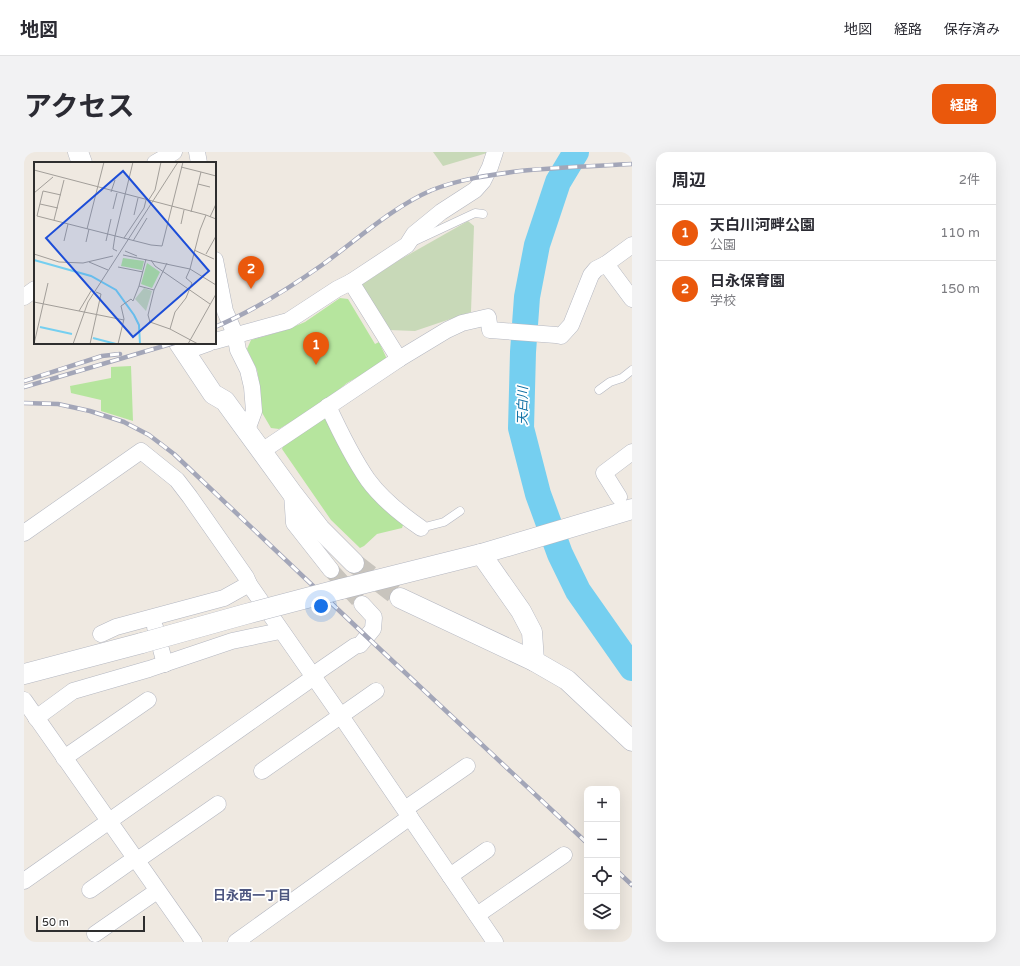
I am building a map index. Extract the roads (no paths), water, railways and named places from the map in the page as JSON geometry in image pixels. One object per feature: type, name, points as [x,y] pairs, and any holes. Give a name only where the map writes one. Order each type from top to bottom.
[{"type":"street","points":[[78,152],[82,162]]},
{"type":"street","points":[[157,162],[174,152]]},
{"type":"street","points":[[197,152],[198,162]]},
{"type":"street","points":[[216,341],[235,334],[288,321],[407,245],[414,234],[441,212],[474,190],[483,181],[495,152]]},
{"type":"street","points":[[262,451],[399,359],[447,330],[462,323],[488,317],[490,330],[561,336],[571,325],[591,275],[596,269],[606,264],[632,245]]},
{"type":"street","points":[[606,264],[632,298]]},
{"type":"street","points":[[216,265],[225,311],[235,334],[238,350],[248,370],[252,387],[254,411],[247,430]]},
{"type":"street","points":[[351,282],[399,359]]},
{"type":"street","points":[[24,297],[34,290]]},
{"type":"street","points":[[182,348],[195,348],[206,344]]},
{"type":"street","points":[[182,348],[213,394],[225,401],[320,529],[354,563]]},
{"type":"street","points":[[328,406],[344,440],[368,480],[384,498],[420,528]]},
{"type":"street","points":[[24,533],[141,451],[177,480],[246,577],[280,631],[341,716],[495,942]]},
{"type":"street","points":[[24,674],[261,610],[481,554],[591,520],[625,503],[604,473],[632,452]]},
{"type":"street","points":[[292,493],[294,523],[331,570]]},
{"type":"street","points":[[481,554],[521,611],[532,632],[534,661]]},
{"type":"street","points":[[101,634],[116,627],[224,598],[249,584]]},
{"type":"street","points":[[400,598],[534,661],[567,680],[632,741]]},
{"type":"street","points":[[24,881],[355,646],[360,645],[373,629],[374,617],[362,604]]},
{"type":"street","points":[[152,618],[165,664]]},
{"type":"street","points":[[194,942],[28,709],[73,691],[165,664],[232,641],[280,631]]},
{"type":"street","points":[[262,771],[376,691]]},
{"type":"street","points":[[64,758],[148,700]]},
{"type":"street","points":[[236,942],[408,813],[467,766]]},
{"type":"street","points":[[90,890],[218,804]]},
{"type":"street","points":[[450,876],[487,850]]},
{"type":"street","points":[[477,915],[564,856]]},
{"type":"street","points":[[95,934],[157,891]]},
{"type":"lane","points":[[407,245],[475,212],[483,214]]},
{"type":"lane","points":[[599,390],[610,382],[622,378],[632,370]]},
{"type":"lane","points":[[420,528],[444,522],[460,511]]},
{"type":"waterway","name":"天白川","points":[[576,152],[558,182],[537,245],[527,297],[523,352],[521,428],[538,494],[560,554],[578,591],[632,668]]},
{"type":"tunnel","points":[[354,563],[400,598]]},
{"type":"tunnel","points":[[331,570],[362,604]]},
{"type":"railway","points":[[216,327],[257,307],[283,291],[322,265],[375,224],[417,197],[432,190],[464,180],[520,171],[632,164]]},
{"type":"railway","points":[[24,387],[171,344]]},
{"type":"railway","points":[[24,381],[102,356],[120,354]]},
{"type":"railway","points":[[24,403],[58,404],[90,411],[124,422],[149,435],[174,454],[584,840]]},
{"type":"railway","points":[[620,874],[632,885]]},
{"type":"place","name":"日永保育園","points":[[251,289]]},
{"type":"place","name":"天白川河畔公園","points":[[316,365]]},
{"type":"district","name":"日永西一丁目","points":[[252,896]]}]
